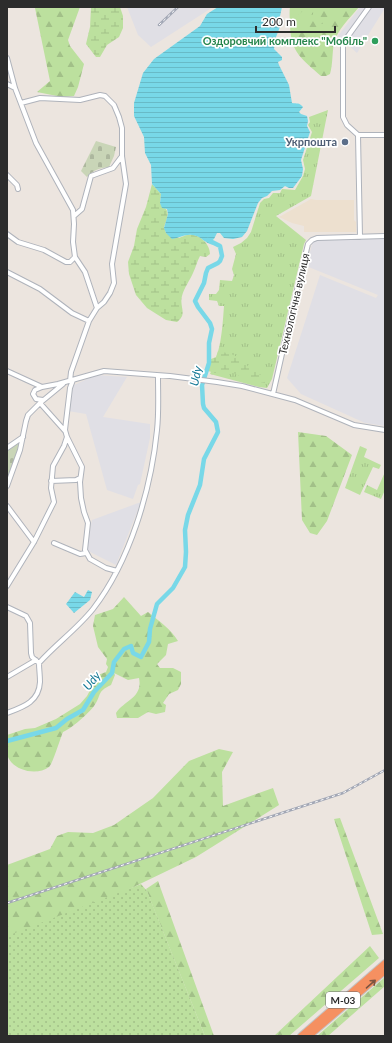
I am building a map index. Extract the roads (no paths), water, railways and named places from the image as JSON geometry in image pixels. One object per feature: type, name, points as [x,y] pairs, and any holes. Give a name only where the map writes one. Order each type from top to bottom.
[{"type":"highway","name":"М-03","points":[[301,1036],[385,963]]},
{"type":"highway","name":"М-03","points":[[309,1036],[385,971]]},
{"type":"street","points":[[369,7],[343,43],[343,117],[346,124],[358,135],[385,134]]},
{"type":"street","points":[[7,58],[15,88],[36,143],[71,204],[74,216],[73,242],[75,257],[85,272],[96,308]]},
{"type":"street","points":[[7,84],[15,88]]},
{"type":"street","points":[[21,103],[40,98],[80,100],[100,95],[105,96],[114,105],[122,128],[122,156],[126,184],[112,264],[114,283],[104,302],[96,308],[89,321],[71,372],[72,380],[65,431]]},
{"type":"street","points":[[358,135],[360,237]]},
{"type":"street","points":[[74,216],[82,209],[91,176],[95,173],[108,171],[114,167],[122,156]]},
{"type":"street","points":[[114,167],[124,167]]},
{"type":"street","points":[[7,175],[17,185],[18,189]]},
{"type":"street","points":[[7,234],[18,242],[48,252],[66,262],[70,262],[75,257]]},
{"type":"street","name":"Технологічна вулиця","points":[[273,394],[308,244],[317,238],[385,236]]},
{"type":"street","points":[[7,272],[40,289],[72,313],[89,321]]},
{"type":"street","points":[[7,371],[42,386]]},
{"type":"street","points":[[117,571],[106,568],[90,559],[86,553],[88,523],[82,504],[80,478],[82,467],[65,431],[42,402],[36,399],[33,394],[35,390],[42,386],[65,382],[104,371],[217,382],[295,400],[354,425],[385,430]]},
{"type":"street","points":[[7,677],[38,661],[80,623],[108,587],[117,571],[130,540],[147,491],[157,429],[158,376]]},
{"type":"street","points":[[7,486],[20,450],[26,421],[33,409],[48,398],[65,382]]},
{"type":"street","points":[[7,586],[34,542],[54,502],[51,488],[53,466],[64,446],[67,436]]},
{"type":"street","points":[[7,448],[23,437]]},
{"type":"street","points":[[51,481],[76,480],[80,478]]},
{"type":"street","points":[[7,506],[34,542]]},
{"type":"street","points":[[54,543],[80,554],[86,553]]},
{"type":"street","points":[[7,607],[26,616],[30,623],[32,657],[38,661]]},
{"type":"street","points":[[7,713],[28,704],[38,693],[38,661]]},
{"type":"water","points":[[218,7],[282,7],[279,21],[280,27],[276,37],[274,49],[282,57],[282,60],[278,62],[289,85],[292,103],[302,105],[303,107],[299,112],[307,116],[307,126],[310,132],[301,160],[303,169],[302,176],[293,188],[285,186],[280,190],[272,191],[267,196],[262,198],[258,203],[247,231],[242,237],[233,239],[224,238],[220,233],[217,233],[211,241],[217,245],[213,245],[196,236],[187,235],[172,239],[166,233],[164,228],[168,214],[167,209],[162,208],[160,203],[161,194],[152,184],[151,165],[145,153],[144,137],[134,116],[134,103],[143,73],[154,59],[200,26],[207,14]]},
{"type":"water","points":[[88,590],[92,592],[90,600],[74,613],[66,604],[75,592],[84,597]]},
{"type":"waterway","name":"Udy","points":[[7,741],[56,728],[67,719],[83,710],[94,692],[112,673],[114,662],[124,649],[131,646],[133,653],[141,657],[149,642],[150,629],[157,604],[173,588],[185,567],[185,530],[188,515],[200,485],[204,459],[218,432],[216,422],[204,408],[203,404],[202,385],[209,363],[209,343],[212,329],[210,323],[195,301],[204,283],[208,268],[218,263],[222,256],[220,246],[208,240]]},
{"type":"railway","points":[[159,25],[178,7]]},
{"type":"railway","points":[[7,903],[343,793],[385,770]]},
{"type":"place","name":"Оздоровчий комплекс \"Мобіль\"","points":[[375,41]]},
{"type":"place","name":"Укрпошта","points":[[345,142]]}]
